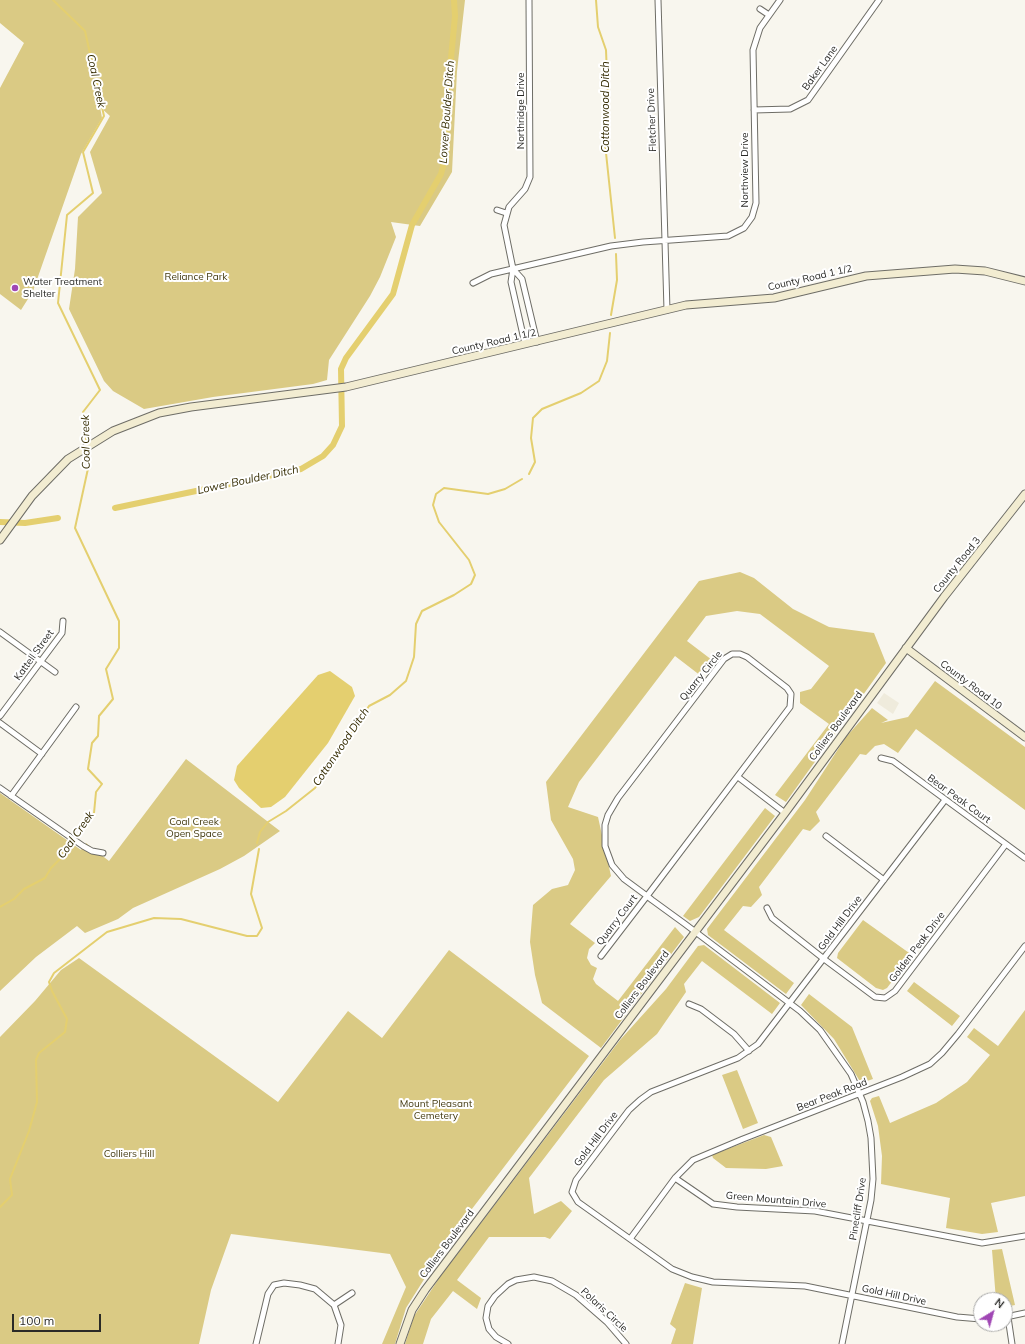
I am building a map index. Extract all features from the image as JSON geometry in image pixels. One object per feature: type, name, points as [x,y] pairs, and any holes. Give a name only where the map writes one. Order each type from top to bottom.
[{"type":"street","name":"Northridge Drive","points":[[506,213],[511,203],[525,189],[530,177],[529,0]]},
{"type":"street","name":"Fletcher Drive","points":[[658,0],[667,310]]},
{"type":"street","name":"Northview Drive","points":[[473,283],[491,274],[611,246],[664,240],[728,236],[740,231],[749,223],[755,212],[756,203],[753,50],[757,34],[780,0]]},
{"type":"street","name":"Baker Lane","points":[[754,110],[790,109],[808,100],[879,0]]},
{"type":"street","points":[[760,9],[769,15]]},
{"type":"street","points":[[497,210],[506,213],[504,228],[513,269],[511,282],[526,344]]},
{"type":"street","points":[[513,269],[522,279],[537,342]]},
{"type":"street","name":"County Road 1 1/2","points":[[0,540],[49,478],[78,452],[113,430],[145,417],[177,409],[346,387],[693,304],[774,298],[866,276],[943,269],[986,271],[1025,281]]},
{"type":"street","name":"County Road 3","points":[[906,648],[1025,494]]},
{"type":"street","name":"Kattell Street","points":[[0,716],[62,633],[63,621]]},
{"type":"street","points":[[0,632],[55,672]]},
{"type":"street","name":"County Road 10","points":[[906,648],[1025,737]]},
{"type":"street","name":"Colliers Boulevard","points":[[400,1342],[412,1310],[425,1290],[785,814],[906,648]]},
{"type":"street","name":"Quarry Circle","points":[[647,896],[790,707],[792,701],[788,688],[747,657],[740,654],[732,654],[724,659],[618,798],[608,815],[604,835],[605,846],[612,865],[624,879],[695,932]]},
{"type":"street","points":[[11,796],[76,707]]},
{"type":"street","points":[[0,723],[42,754]]},
{"type":"street","name":"Bear Peak Court","points":[[881,758],[893,761],[1025,858]]},
{"type":"street","points":[[738,777],[785,814]]},
{"type":"street","points":[[0,788],[82,846],[92,851],[103,853]]},
{"type":"street","name":"Gold Hill Drive","points":[[945,800],[758,1044],[749,1051],[717,1067],[651,1092],[640,1100],[629,1110],[576,1180],[572,1192],[578,1202],[672,1269],[692,1277],[713,1282],[805,1286],[957,1317],[973,1318]]},
{"type":"street","points":[[826,836],[884,880]]},
{"type":"street","name":"Golden Peak Drive","points":[[767,908],[772,918],[824,959],[875,997],[883,999],[890,996],[1006,844]]},
{"type":"street","name":"Quarry Court","points":[[601,956],[647,896]]},
{"type":"street","name":"Pinecliff Drive","points":[[695,932],[790,1003],[820,1030],[843,1062],[860,1094],[868,1121],[873,1160],[871,1200],[842,1344]]},
{"type":"street","name":"Bear Peak Road","points":[[630,1239],[675,1178],[694,1160],[902,1077],[930,1064],[942,1053],[1025,946]]},
{"type":"street","points":[[689,1004],[701,1009],[734,1034],[749,1051]]},
{"type":"street","name":"Green Mountain Drive","points":[[675,1178],[713,1204],[737,1207],[815,1211],[982,1243],[1025,1236]]},
{"type":"street","name":"Polaris Circle","points":[[508,1344],[496,1337],[489,1329],[486,1318],[488,1306],[495,1296],[508,1284],[516,1280],[534,1277],[552,1281],[576,1295],[607,1322],[626,1344]]},
{"type":"street","points":[[256,1344],[268,1294],[274,1286],[284,1283],[300,1285],[315,1290],[334,1305],[341,1325],[338,1344]]},
{"type":"street","points":[[334,1305],[352,1293]]},
{"type":"street","points":[[1013,1316],[1025,1313]]},
{"type":"street","points":[[1009,1332],[1012,1344]]},
{"type":"shaded area","points":[[330,671],[352,687],[355,696],[328,743],[285,797],[271,807],[261,808],[239,788],[234,780],[237,766],[318,675]]},
{"type":"shaded area","points":[[884,693],[899,703],[893,714],[877,703]]},
{"type":"green space","name":"Reliance Park","points":[[0,0],[465,0],[457,71],[452,172],[420,226],[391,222],[396,237],[380,277],[370,296],[329,360],[327,380],[313,384],[213,397],[144,409],[113,391],[104,381],[69,309],[75,269],[78,217],[102,193],[90,152],[110,116],[100,107],[102,118],[81,154],[33,291],[21,310],[0,294],[0,88],[24,43],[0,23]]},
{"type":"green space","points":[[740,572],[754,578],[793,609],[829,627],[874,633],[886,663],[786,802],[775,795],[829,724],[800,703],[800,692],[811,689],[829,666],[760,614],[737,611],[706,616],[687,641],[712,660],[701,676],[675,656],[579,782],[568,807],[598,817],[611,876],[570,924],[595,943],[589,949],[587,958],[591,965],[597,968],[593,979],[596,984],[618,1001],[675,927],[684,937],[601,1048],[542,1003],[535,975],[530,942],[533,905],[552,889],[568,885],[575,870],[573,859],[551,820],[546,782],[699,581]]},
{"type":"green space","points":[[935,681],[1025,747],[1025,810],[916,729],[898,753],[884,744],[875,746],[866,755],[860,754],[816,812],[820,821],[810,831],[803,829],[759,887],[762,895],[751,907],[743,906],[724,930],[794,983],[786,994],[708,935],[707,929],[805,800],[846,737],[872,708],[888,720],[881,723],[908,717]]},
{"type":"green space","name":"Coal Creek Open Space","points":[[186,759],[280,831],[244,856],[220,869],[133,908],[118,919],[85,933],[77,926],[36,957],[0,991],[0,793],[81,850],[86,843],[109,861]]},
{"type":"green space","points":[[765,808],[775,816],[699,917],[690,921],[683,916]]},
{"type":"green space","points":[[863,920],[912,955],[887,988],[883,990],[876,988],[837,958],[838,953]]},
{"type":"green space","points":[[704,945],[780,1003],[772,1014],[702,961],[684,984],[686,992],[657,1034],[604,1080],[529,1178],[534,1214],[561,1201],[572,1211],[550,1239],[545,1237],[489,1237],[457,1280],[481,1298],[477,1309],[453,1291],[431,1319],[423,1344],[405,1344],[414,1316],[440,1277],[620,1040],[666,989],[698,946]]},
{"type":"green space","name":"Colliers Hill","points":[[449,950],[589,1056],[452,1235],[406,1308],[395,1344],[382,1344],[406,1287],[390,1254],[231,1234],[211,1290],[199,1344],[0,1344],[0,1037],[35,1001],[61,970],[79,958],[278,1102],[348,1011],[382,1038]]},
{"type":"green space","points":[[914,982],[960,1016],[952,1026],[907,991]]},
{"type":"green space","points":[[809,994],[852,1027],[873,1079],[861,1083],[834,1039],[801,1005]]},
{"type":"green space","points":[[1025,1010],[1025,1196],[991,1203],[998,1232],[982,1234],[946,1228],[950,1198],[881,1184],[882,1156],[878,1126],[870,1101],[872,1098],[879,1096],[890,1123],[936,1103],[967,1082],[990,1055],[967,1037],[974,1028],[998,1046]]},
{"type":"green space","points":[[737,1070],[758,1123],[743,1129],[722,1075]]},
{"type":"green space","points":[[764,1135],[771,1137],[783,1166],[766,1169],[726,1168],[713,1158],[712,1155]]},
{"type":"green space","points":[[1002,1249],[1012,1292],[995,1292],[992,1250]]},
{"type":"green space","points":[[685,1283],[702,1288],[693,1344],[671,1344],[676,1329],[670,1324]]},
{"type":"waterway","name":"Coal Creek","points":[[0,907],[14,899],[24,889],[45,878],[51,868],[71,848],[94,813],[96,792],[102,784],[88,769],[92,743],[98,736],[99,716],[113,699],[106,669],[119,648],[119,621],[75,528],[89,464],[83,412],[100,390],[58,303],[67,215],[93,193],[83,152],[104,116],[85,31],[53,0]]},
{"type":"waterway","name":"Lower Boulder Ditch","points":[[115,508],[301,469],[323,456],[333,445],[342,426],[341,369],[346,358],[393,294],[412,225],[441,174],[444,163],[446,111],[455,16],[454,0]]},
{"type":"waterway","name":"Cottonwood Ditch","points":[[596,0],[598,27],[606,50],[608,99],[604,134],[615,238]]},
{"type":"waterway","name":"Cottonwood Ditch","points":[[611,315],[617,280],[616,254]]},
{"type":"waterway","name":"Cottonwood Ditch","points":[[529,474],[535,462],[531,438],[533,418],[542,409],[581,393],[599,381],[607,361],[610,333]]},
{"type":"waterway","name":"Cottonwood Ditch","points":[[257,843],[260,832],[268,822],[286,811],[315,788],[369,706],[390,695],[406,681],[414,657],[416,624],[422,611],[454,595],[471,584],[475,575],[469,560],[439,522],[433,505],[436,494],[444,488],[488,494],[505,489],[522,479]]},
{"type":"waterway","name":"Lower Boulder Ditch","points":[[0,522],[25,523],[58,518]]},
{"type":"waterway","name":"Cottonwood Ditch","points":[[0,1207],[12,1195],[10,1179],[29,1131],[37,1102],[36,1060],[39,1053],[65,1032],[67,1019],[52,991],[49,982],[54,973],[107,932],[154,918],[181,919],[247,936],[257,936],[262,928],[251,894],[259,849]]},
{"type":"place","name":"Water Treatment Shelter","points":[[15,288]]},
{"type":"park label","name":"Mount Pleasant Cemetery","points":[[436,1110]]}]
